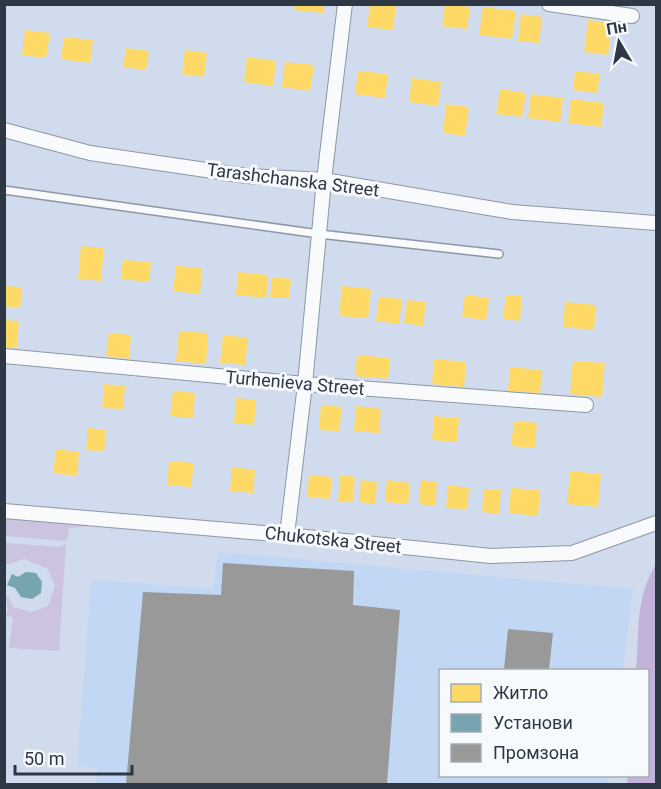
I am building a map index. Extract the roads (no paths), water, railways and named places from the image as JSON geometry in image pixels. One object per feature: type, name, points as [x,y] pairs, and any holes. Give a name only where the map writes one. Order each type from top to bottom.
[{"type":"street","points":[[287,535],[345,4]]},
{"type":"street","points":[[549,4],[632,16]]},
{"type":"street","name":"Tarashchanska Street","points":[[4,130],[90,153],[247,176],[324,180],[512,212],[657,224]]},
{"type":"street","name":"Turhenieva Street","points":[[4,356],[305,384],[586,405]]},
{"type":"street","name":"Chukotska Street","points":[[4,511],[503,556],[573,553],[657,523]]},
{"type":"lane","points":[[4,190],[320,234],[499,254]]}]
